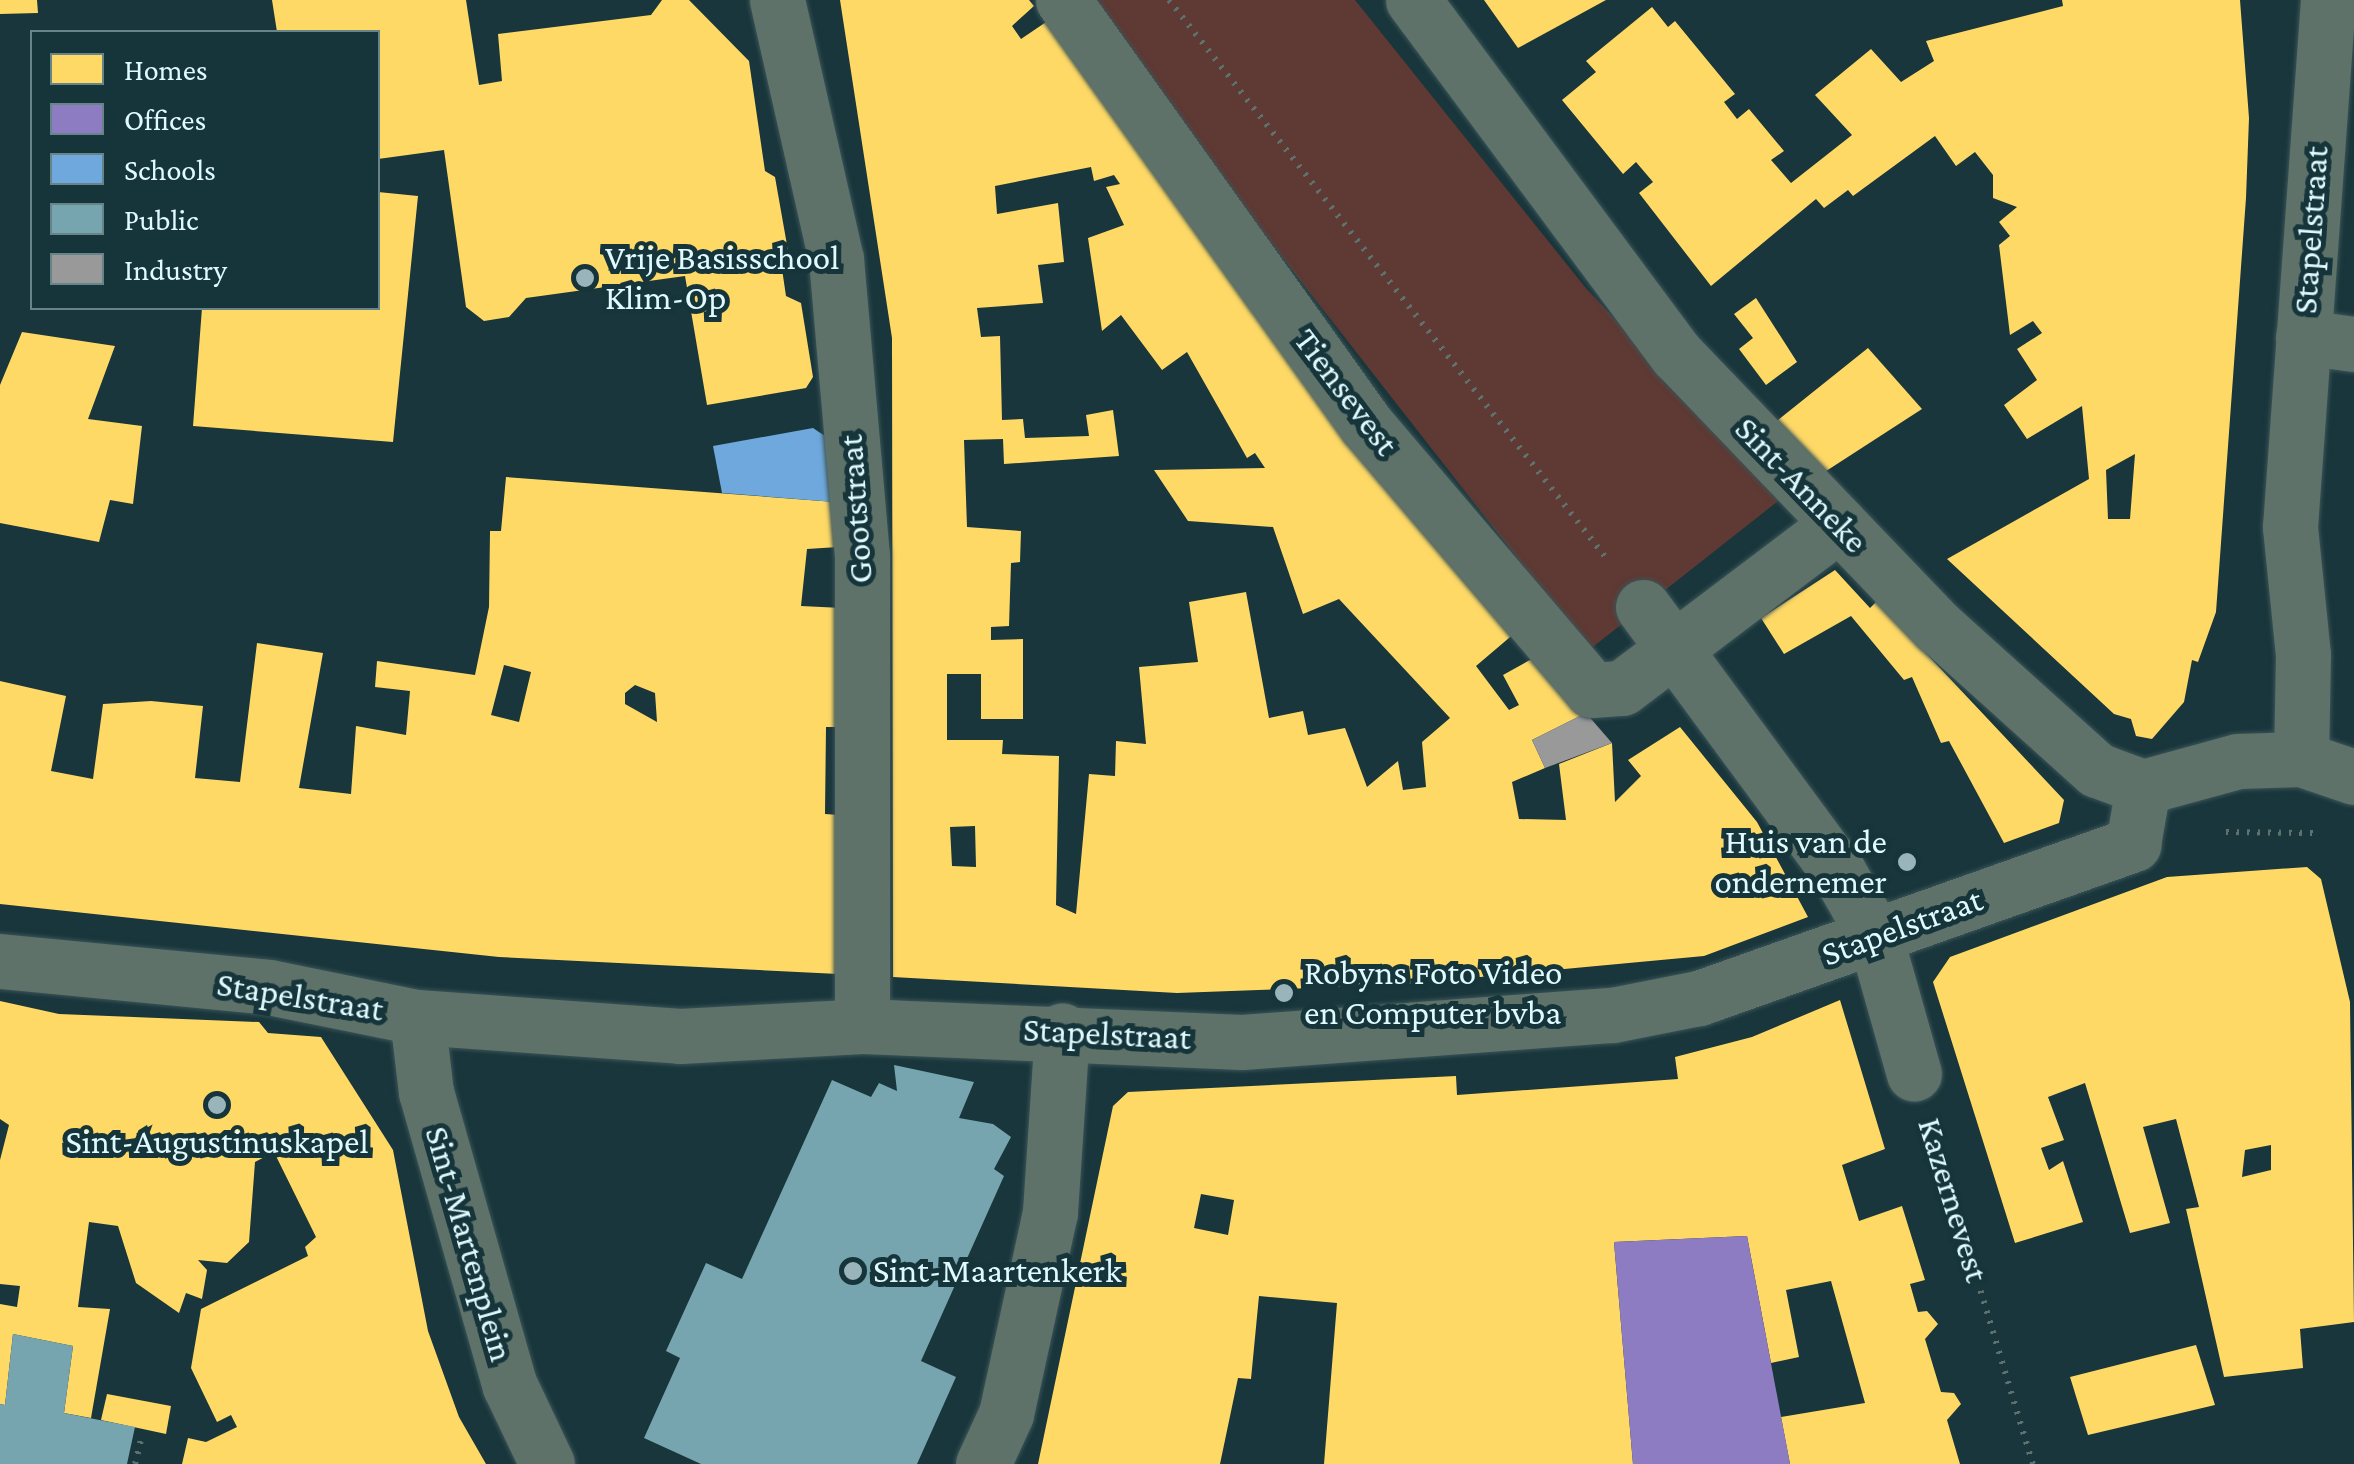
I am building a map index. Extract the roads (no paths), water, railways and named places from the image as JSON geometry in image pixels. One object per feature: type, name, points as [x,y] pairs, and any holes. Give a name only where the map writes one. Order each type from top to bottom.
[{"type":"street","name":"Gootstraat","points":[[777,0],[836,259],[862,555],[862,1026]]},
{"type":"street","name":"Tiensevest","points":[[1063,0],[1366,424],[1592,690],[1622,688],[1659,627],[1839,524]]},
{"type":"street","name":"Sint-Anneke","points":[[1413,0],[1677,355],[1938,627],[2098,770],[2143,787]]},
{"type":"street","name":"Stapelstraat","points":[[2301,759],[2303,655],[2290,527],[2328,341],[2328,0]]},
{"type":"street","points":[[1659,627],[1839,873],[1874,936]]},
{"type":"street","points":[[2143,787],[2238,762],[2301,759],[2354,777]]},
{"type":"street","name":"Stapelstraat","points":[[0,960],[269,986],[417,1017],[680,1036],[862,1026],[1062,1030],[1242,1042],[1613,1014],[1699,998],[2133,844],[2143,787]]},
{"type":"street","name":"Kazernevest","points":[[1874,936],[1914,1074]]},
{"type":"street","name":"Sint-Martenplein","points":[[417,1017],[426,1092],[510,1386],[547,1464]]},
{"type":"street","points":[[983,1464],[1006,1414],[1050,1212],[1062,1030]]},
{"type":"place","name":"Vrije Basisschool Klim-Op","points":[[585,278]]},
{"type":"place","name":"Huis van de ondernemer","points":[[1907,862]]},
{"type":"place","name":"Robyns Foto Video en Computer bvba","points":[[1284,993]]},
{"type":"place","name":"Sint-Augustinuskapel","points":[[217,1105]]},
{"type":"place","name":"Sint-Maartenkerk","points":[[853,1271]]}]
